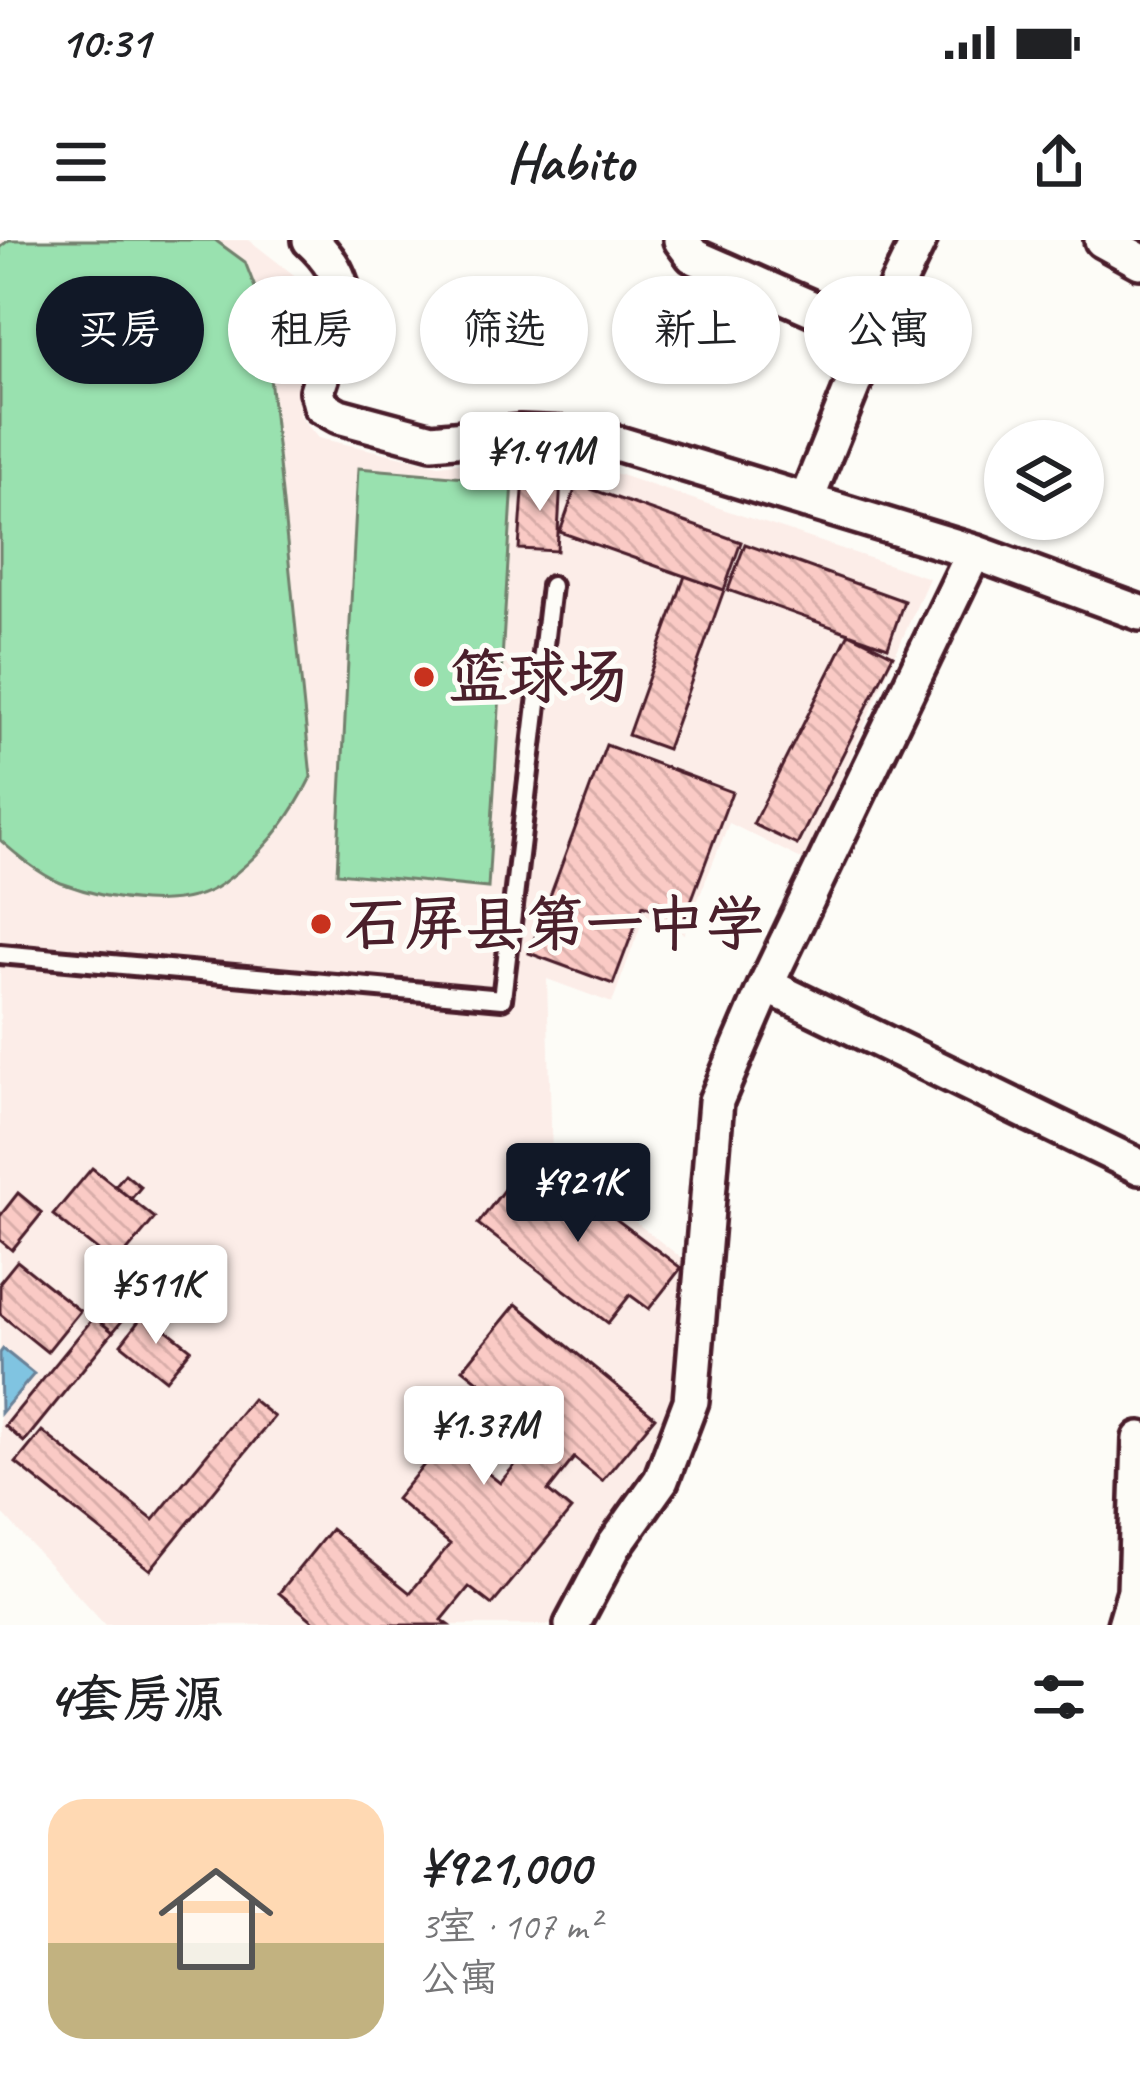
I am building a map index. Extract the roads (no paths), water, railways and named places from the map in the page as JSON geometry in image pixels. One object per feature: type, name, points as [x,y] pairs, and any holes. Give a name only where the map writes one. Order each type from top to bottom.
[{"type":"street","points":[[310,240],[340,271],[345,296],[317,391],[321,406],[339,416],[433,441],[520,433],[616,443],[974,552],[1140,613]]},
{"type":"street","points":[[681,240],[693,256],[804,305]]},
{"type":"street","points":[[902,276],[919,240]]},
{"type":"street","points":[[1102,240],[1140,261]]},
{"type":"street","points":[[806,501],[853,384]]},
{"type":"street","points":[[572,1625],[614,1546],[662,1480],[691,1401],[716,1102],[766,985],[974,552]]},
{"type":"street","points":[[766,985],[1140,1167]]},
{"type":"street","points":[[1125,1625],[1136,1591],[1140,1438]]},
{"type":"lane","points":[[0,954],[502,999],[551,586]]},
{"type":"water","points":[[3,1349],[34,1374],[1,1413],[0,1353]]},
{"type":"place","name":"篮球场","points":[[424,677]]},
{"type":"place","name":"石屏县第一中学","points":[[321,924]]}]
